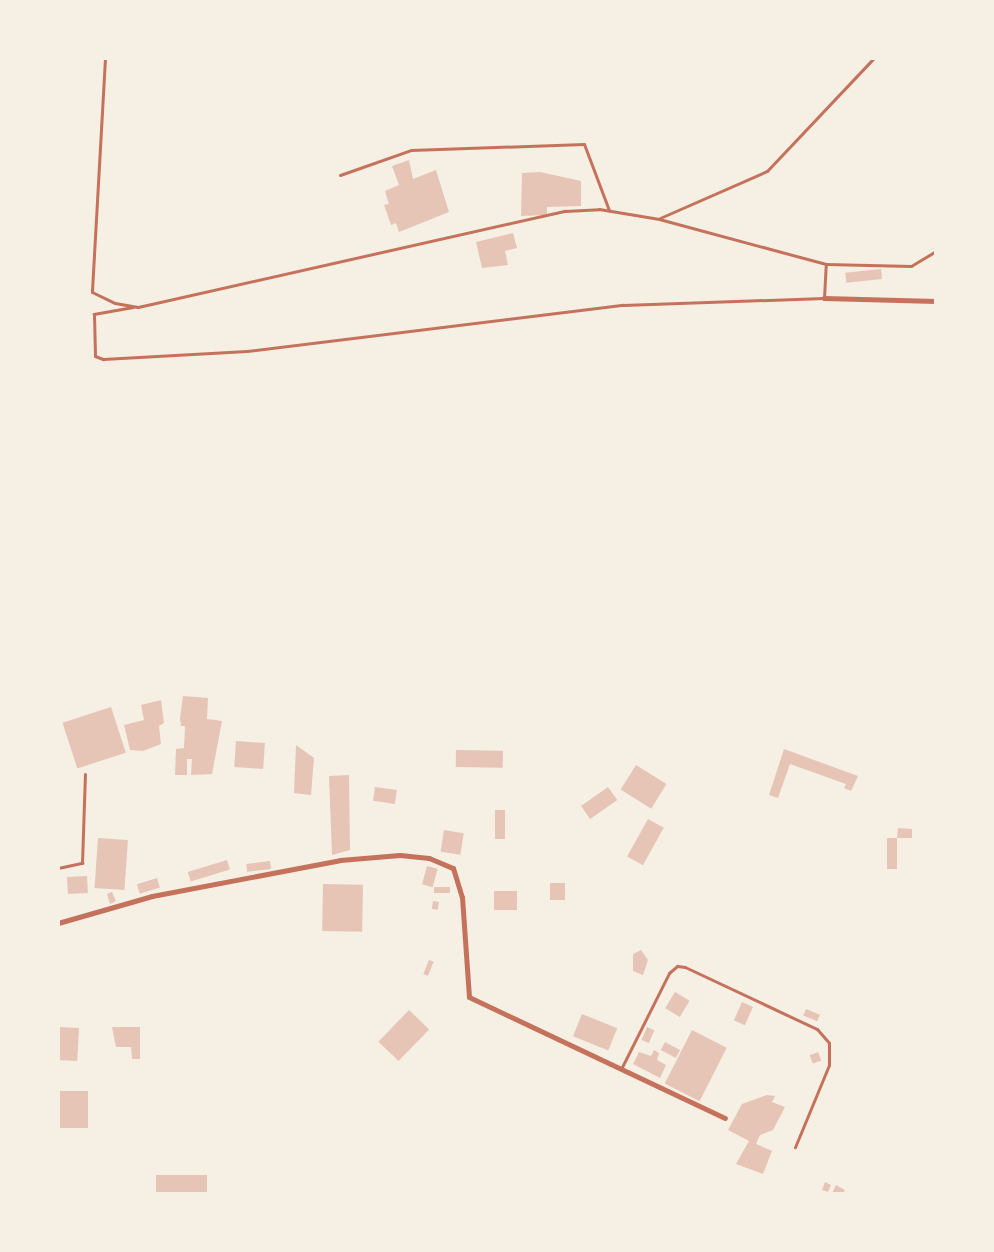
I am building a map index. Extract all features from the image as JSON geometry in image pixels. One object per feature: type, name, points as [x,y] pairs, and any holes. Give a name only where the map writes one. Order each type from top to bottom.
[{"type":"street","points":[[824,298],[936,301]]},
{"type":"street","points":[[58,923],[152,896],[340,860],[400,855],[429,858],[453,868],[462,897],[469,997],[622,1067],[725,1118]]},
{"type":"lane","points":[[105,58],[92,291],[102,300],[138,307]]},
{"type":"lane","points":[[659,219],[767,171],[874,58]]},
{"type":"lane","points":[[340,175],[411,150],[584,144],[609,210]]},
{"type":"lane","points":[[826,264],[824,298],[623,305],[248,351],[103,359],[95,356],[94,314],[138,307],[565,211],[609,210],[659,219],[826,264],[911,266],[936,251]]},
{"type":"lane","points":[[58,868],[82,863],[84,774]]},
{"type":"lane","points":[[622,1067],[669,973],[677,966],[685,967],[817,1029],[829,1043],[829,1065],[795,1147]]},
{"type":"building","points":[[409,160],[413,179],[436,170],[449,212],[399,232],[396,223],[391,225],[384,205],[389,204],[385,191],[399,185],[392,166]]},
{"type":"building","points":[[540,172],[581,181],[581,206],[547,207],[547,215],[521,216],[522,173]]},
{"type":"building","points":[[513,233],[517,248],[505,251],[508,265],[482,268],[476,242]]},
{"type":"building","points":[[881,269],[882,279],[846,283],[845,273]]},
{"type":"building","points":[[183,696],[208,698],[207,719],[222,721],[212,774],[191,775],[192,759],[187,759],[187,775],[175,775],[176,749],[184,748],[185,726],[181,726],[180,718]]},
{"type":"building","points":[[161,700],[164,723],[159,726],[161,744],[143,751],[130,750],[124,725],[144,720],[141,705]]},
{"type":"building","points":[[111,707],[126,753],[77,768],[62,723]]},
{"type":"building","points":[[236,741],[265,743],[263,769],[234,767]]},
{"type":"building","points":[[296,745],[314,758],[311,795],[294,793]]},
{"type":"building","points":[[784,749],[858,776],[851,791],[844,788],[846,784],[790,764],[778,798],[769,795]]},
{"type":"building","points":[[456,750],[503,751],[503,768],[456,767]]},
{"type":"building","points":[[636,765],[667,784],[651,809],[621,790]]},
{"type":"building","points":[[349,775],[350,850],[332,855],[329,776]]},
{"type":"building","points":[[375,787],[397,790],[395,804],[373,801]]},
{"type":"building","points":[[608,787],[617,800],[590,819],[581,806]]},
{"type":"building","points":[[495,810],[505,810],[505,839],[495,839]]},
{"type":"building","points":[[648,819],[664,828],[643,865],[627,857]]},
{"type":"building","points":[[898,828],[912,829],[912,838],[897,838]]},
{"type":"building","points":[[444,830],[464,833],[460,855],[441,852]]},
{"type":"building","points":[[98,838],[128,840],[124,890],[95,888]]},
{"type":"building","points":[[887,838],[897,838],[897,869],[887,869]]},
{"type":"building","points":[[227,860],[230,870],[191,882],[188,872]]},
{"type":"building","points":[[270,861],[271,869],[247,872],[246,864]]},
{"type":"building","points":[[427,866],[438,869],[433,887],[422,884]]},
{"type":"building","points":[[87,876],[88,893],[68,894],[67,877]]},
{"type":"building","points":[[157,878],[160,888],[140,894],[137,884]]},
{"type":"building","points":[[550,883],[565,883],[565,900],[550,900]]},
{"type":"building","points":[[323,884],[363,885],[362,932],[322,931]]},
{"type":"building","points":[[434,887],[450,887],[450,893],[434,893]]},
{"type":"building","points":[[494,891],[517,891],[517,910],[494,910]]},
{"type":"building","points":[[112,892],[116,901],[110,904],[107,894]]},
{"type":"building","points":[[433,901],[439,902],[438,910],[432,909]]},
{"type":"building","points":[[641,950],[648,960],[643,975],[633,971],[633,954]]},
{"type":"building","points":[[429,960],[434,962],[428,976],[423,974]]},
{"type":"building","points":[[675,992],[690,1001],[680,1017],[665,1008]]},
{"type":"building","points":[[742,1002],[753,1007],[745,1025],[734,1020]]},
{"type":"building","points":[[806,1009],[820,1015],[817,1021],[803,1015]]},
{"type":"building","points":[[409,1010],[429,1029],[399,1061],[378,1042]]},
{"type":"building","points":[[582,1014],[617,1028],[608,1050],[573,1036]]},
{"type":"building","points":[[58,1027],[79,1028],[77,1061],[58,1060]]},
{"type":"building","points":[[112,1027],[140,1027],[140,1059],[132,1059],[131,1047],[116,1047]]},
{"type":"building","points":[[647,1027],[654,1030],[649,1043],[642,1040]]},
{"type":"building","points":[[692,1030],[727,1048],[700,1101],[665,1083]]},
{"type":"building","points":[[665,1042],[680,1050],[676,1058],[661,1050]]},
{"type":"building","points":[[654,1050],[659,1053],[657,1060],[666,1065],[660,1078],[633,1064],[639,1052],[651,1056]]},
{"type":"building","points":[[818,1052],[821,1060],[813,1064],[810,1055]]},
{"type":"building","points":[[60,1091],[88,1091],[88,1128],[60,1128]]},
{"type":"building","points":[[767,1095],[775,1096],[772,1102],[785,1107],[773,1130],[760,1135],[756,1144],[772,1151],[763,1174],[736,1164],[749,1141],[728,1130],[742,1104]]},
{"type":"building","points":[[156,1175],[207,1175],[207,1194],[156,1194]]},
{"type":"building","points":[[825,1182],[831,1185],[828,1192],[822,1190]]},
{"type":"building","points":[[836,1185],[845,1190],[843,1194],[832,1193]]}]
